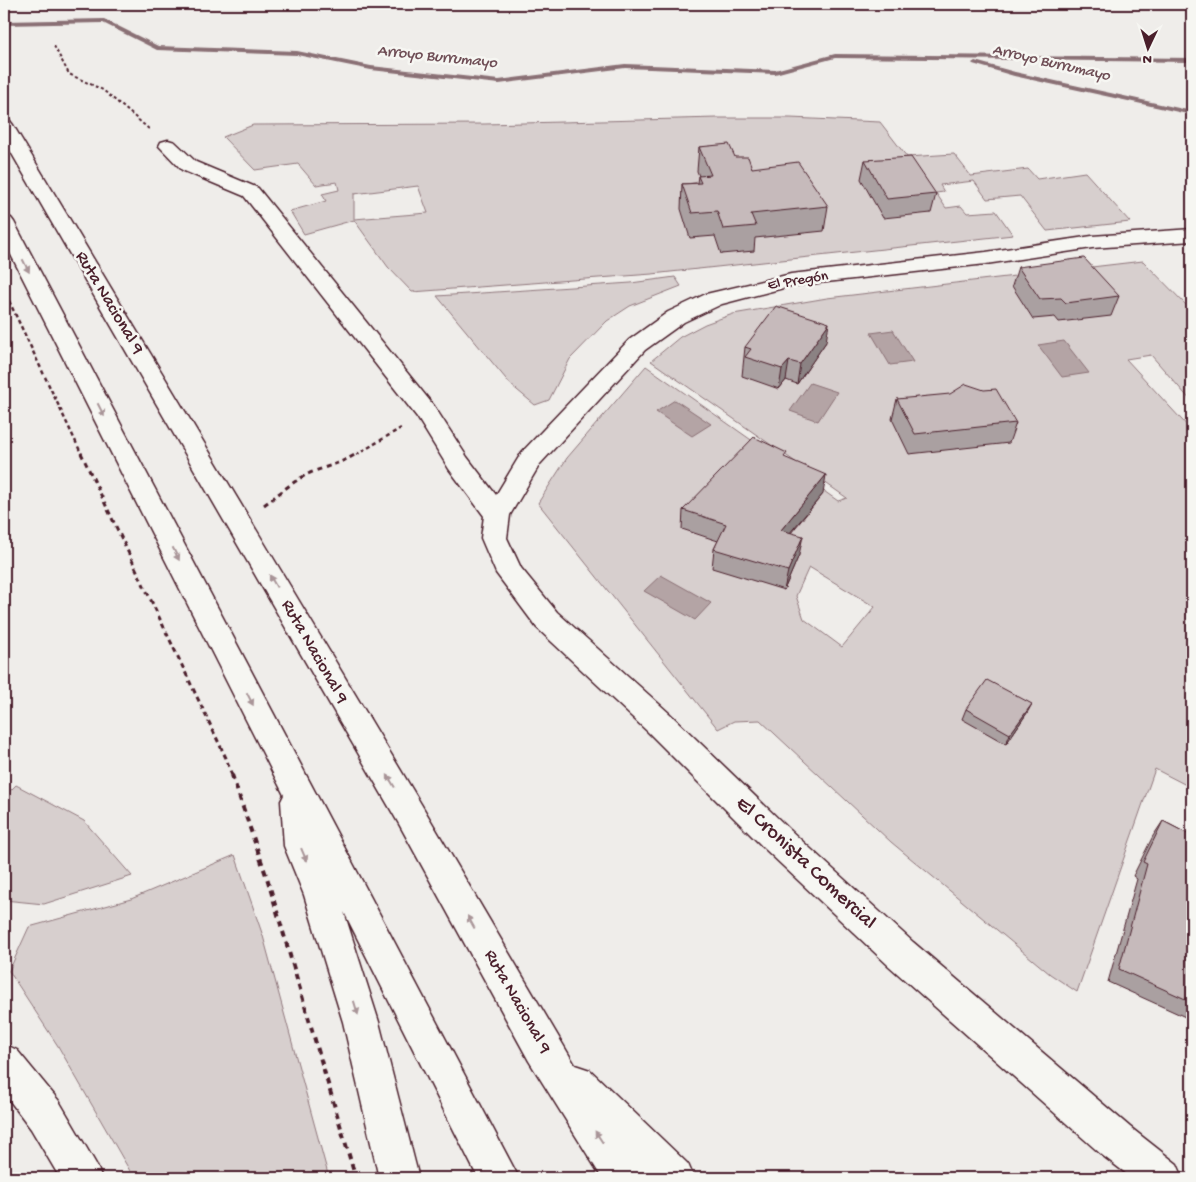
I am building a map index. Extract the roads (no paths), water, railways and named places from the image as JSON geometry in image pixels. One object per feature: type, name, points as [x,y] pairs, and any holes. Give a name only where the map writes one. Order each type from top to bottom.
[{"type":"main road","name":"Ruta Nacional 9","points":[[4,125],[410,814],[542,1048],[625,1178]]},
{"type":"main road","points":[[168,146],[189,166],[251,192],[426,412],[458,463],[497,515]]},
{"type":"main road","points":[[4,222],[499,1178]]},
{"type":"main road","name":"El Pregón","points":[[497,515],[531,458],[637,345],[676,317],[714,299],[791,280],[986,258],[1092,242],[1192,234]]},
{"type":"main road","name":"El Cronista Comercial","points":[[497,515],[494,538],[510,574],[547,620],[658,722],[777,839],[901,954],[1108,1135],[1163,1178]]},
{"type":"main road","points":[[296,789],[300,846],[321,895],[360,1022],[399,1178]]},
{"type":"main road","points":[[542,1048],[674,1178]]},
{"type":"main road","points":[[4,1063],[45,1115],[82,1178]]},
{"type":"waterway","name":"Arroyo Burrumayo","points":[[4,23],[104,21],[157,48],[297,53],[371,68],[499,82],[625,66],[775,72],[835,56],[1192,60]]},
{"type":"waterway","name":"Arroyo Burrumayo","points":[[975,63],[1014,74],[1192,113]]}]
